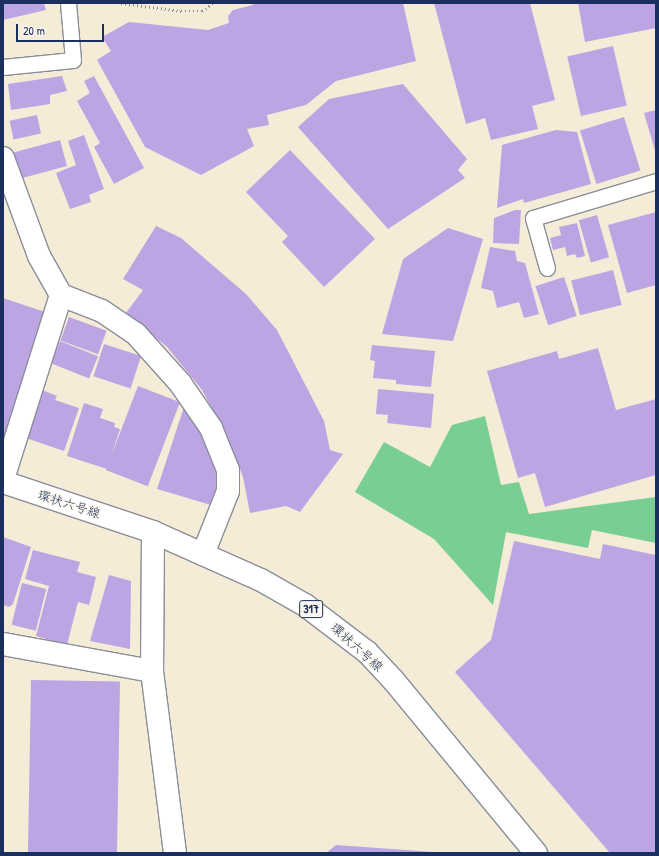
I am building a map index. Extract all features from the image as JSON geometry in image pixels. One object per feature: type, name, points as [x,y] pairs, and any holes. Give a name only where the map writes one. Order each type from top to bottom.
[{"type":"street","points":[[3,158],[39,256],[61,295],[102,311],[136,334],[184,389],[211,428],[228,470],[228,491],[203,554]]},
{"type":"street","points":[[3,481],[61,295]]},
{"type":"street","name":"環状六号線","points":[[3,481],[153,532],[261,580],[305,605],[367,652],[394,682],[536,853]]},
{"type":"street","points":[[153,532],[152,671],[175,853]]},
{"type":"street","points":[[3,644],[152,671]]},
{"type":"lane","points":[[3,68],[73,60],[68,3]]},
{"type":"lane","points":[[547,268],[533,218],[656,181]]},
{"type":"path","points":[[121,3],[181,11],[202,11],[213,3]]},
{"type":"green space","points":[[485,416],[501,485],[519,482],[529,514],[656,497],[656,543],[592,530],[588,548],[506,532],[493,605],[434,539],[355,492],[384,442],[430,467],[452,425]]},
{"type":"building","points":[[3,3],[44,3],[46,10],[3,20]]},
{"type":"building","points":[[252,3],[403,3],[416,61],[336,81],[306,105],[267,115],[269,125],[247,129],[254,146],[201,175],[145,147],[97,60],[111,51],[102,37],[129,22],[208,30],[229,23],[228,16],[233,10],[253,5]]},
{"type":"building","points":[[434,3],[530,3],[555,100],[532,106],[538,129],[491,140],[485,118],[466,124]]},
{"type":"building","points":[[578,3],[656,3],[656,28],[585,42]]},
{"type":"building","points":[[613,46],[627,105],[581,116],[567,57]]},
{"type":"building","points":[[62,76],[67,91],[50,95],[50,104],[11,110],[8,84]]},
{"type":"building","points":[[94,76],[144,168],[114,184],[94,147],[100,143],[77,101],[90,93],[84,81]]},
{"type":"building","points":[[403,84],[467,159],[458,170],[465,178],[388,229],[298,127],[329,99]]},
{"type":"building","points":[[656,110],[656,154],[644,113]]},
{"type":"building","points":[[37,115],[41,134],[14,139],[10,121]]},
{"type":"building","points":[[624,117],[640,171],[596,184],[580,130]]},
{"type":"building","points":[[556,130],[577,132],[591,184],[524,203],[523,199],[497,208],[502,145]]},
{"type":"building","points":[[84,135],[104,189],[89,195],[91,202],[70,209],[56,173],[76,165],[68,141]]},
{"type":"building","points":[[60,140],[67,166],[21,179],[14,152]]},
{"type":"building","points":[[290,150],[375,239],[324,287],[282,242],[288,236],[246,192]]},
{"type":"building","points":[[515,210],[521,210],[519,244],[493,243],[494,218]]},
{"type":"building","points":[[656,212],[656,285],[627,293],[608,225]]},
{"type":"building","points":[[597,215],[609,257],[591,263],[579,220]]},
{"type":"building","points":[[577,223],[585,256],[577,258],[575,254],[567,256],[565,247],[553,250],[550,238],[561,235],[559,227]]},
{"type":"building","points":[[156,226],[181,238],[246,294],[277,330],[324,421],[330,450],[343,454],[300,512],[286,506],[250,513],[243,477],[227,436],[202,390],[167,347],[126,313],[143,290],[123,279]]},
{"type":"building","points":[[448,228],[483,239],[453,341],[382,334],[403,259]]},
{"type":"building","points":[[490,247],[515,251],[517,261],[525,263],[539,314],[524,318],[519,302],[497,308],[493,291],[481,288]]},
{"type":"building","points":[[613,270],[622,305],[580,315],[571,280]]},
{"type":"building","points":[[564,277],[577,316],[548,325],[535,286]]},
{"type":"building","points":[[3,298],[51,314],[10,438],[3,435]]},
{"type":"building","points":[[69,317],[107,331],[98,354],[60,340]]},
{"type":"building","points":[[60,341],[98,356],[89,379],[51,363]]},
{"type":"building","points":[[104,344],[141,356],[131,388],[93,376]]},
{"type":"building","points":[[372,345],[435,351],[431,387],[396,384],[396,380],[373,378],[375,361],[370,360]]},
{"type":"building","points":[[598,348],[616,410],[656,399],[656,475],[545,507],[535,473],[518,478],[487,371],[557,351],[559,359]]},
{"type":"building","points":[[138,386],[180,402],[148,486],[106,470]]},
{"type":"building","points":[[378,389],[434,394],[431,428],[387,423],[388,415],[376,414]]},
{"type":"building","points":[[42,390],[57,396],[55,400],[79,408],[64,451],[26,438]]},
{"type":"building","points":[[84,403],[103,409],[100,418],[115,423],[114,427],[120,429],[107,469],[67,456]]},
{"type":"building","points":[[184,407],[217,456],[217,491],[211,505],[157,489]]},
{"type":"building","points":[[3,537],[31,547],[13,604],[9,607],[3,605]]},
{"type":"building","points":[[514,541],[600,559],[603,544],[656,555],[656,853],[610,853],[455,672],[491,640]]},
{"type":"building","points":[[33,550],[80,562],[77,572],[96,577],[89,605],[78,602],[67,645],[36,636],[49,586],[25,579]]},
{"type":"building","points":[[109,575],[131,581],[130,649],[90,641]]},
{"type":"building","points":[[22,583],[46,589],[36,631],[12,625]]},
{"type":"building","points":[[31,680],[120,682],[117,853],[28,853]]},
{"type":"building","points":[[336,845],[434,852],[434,853],[326,853]]}]
